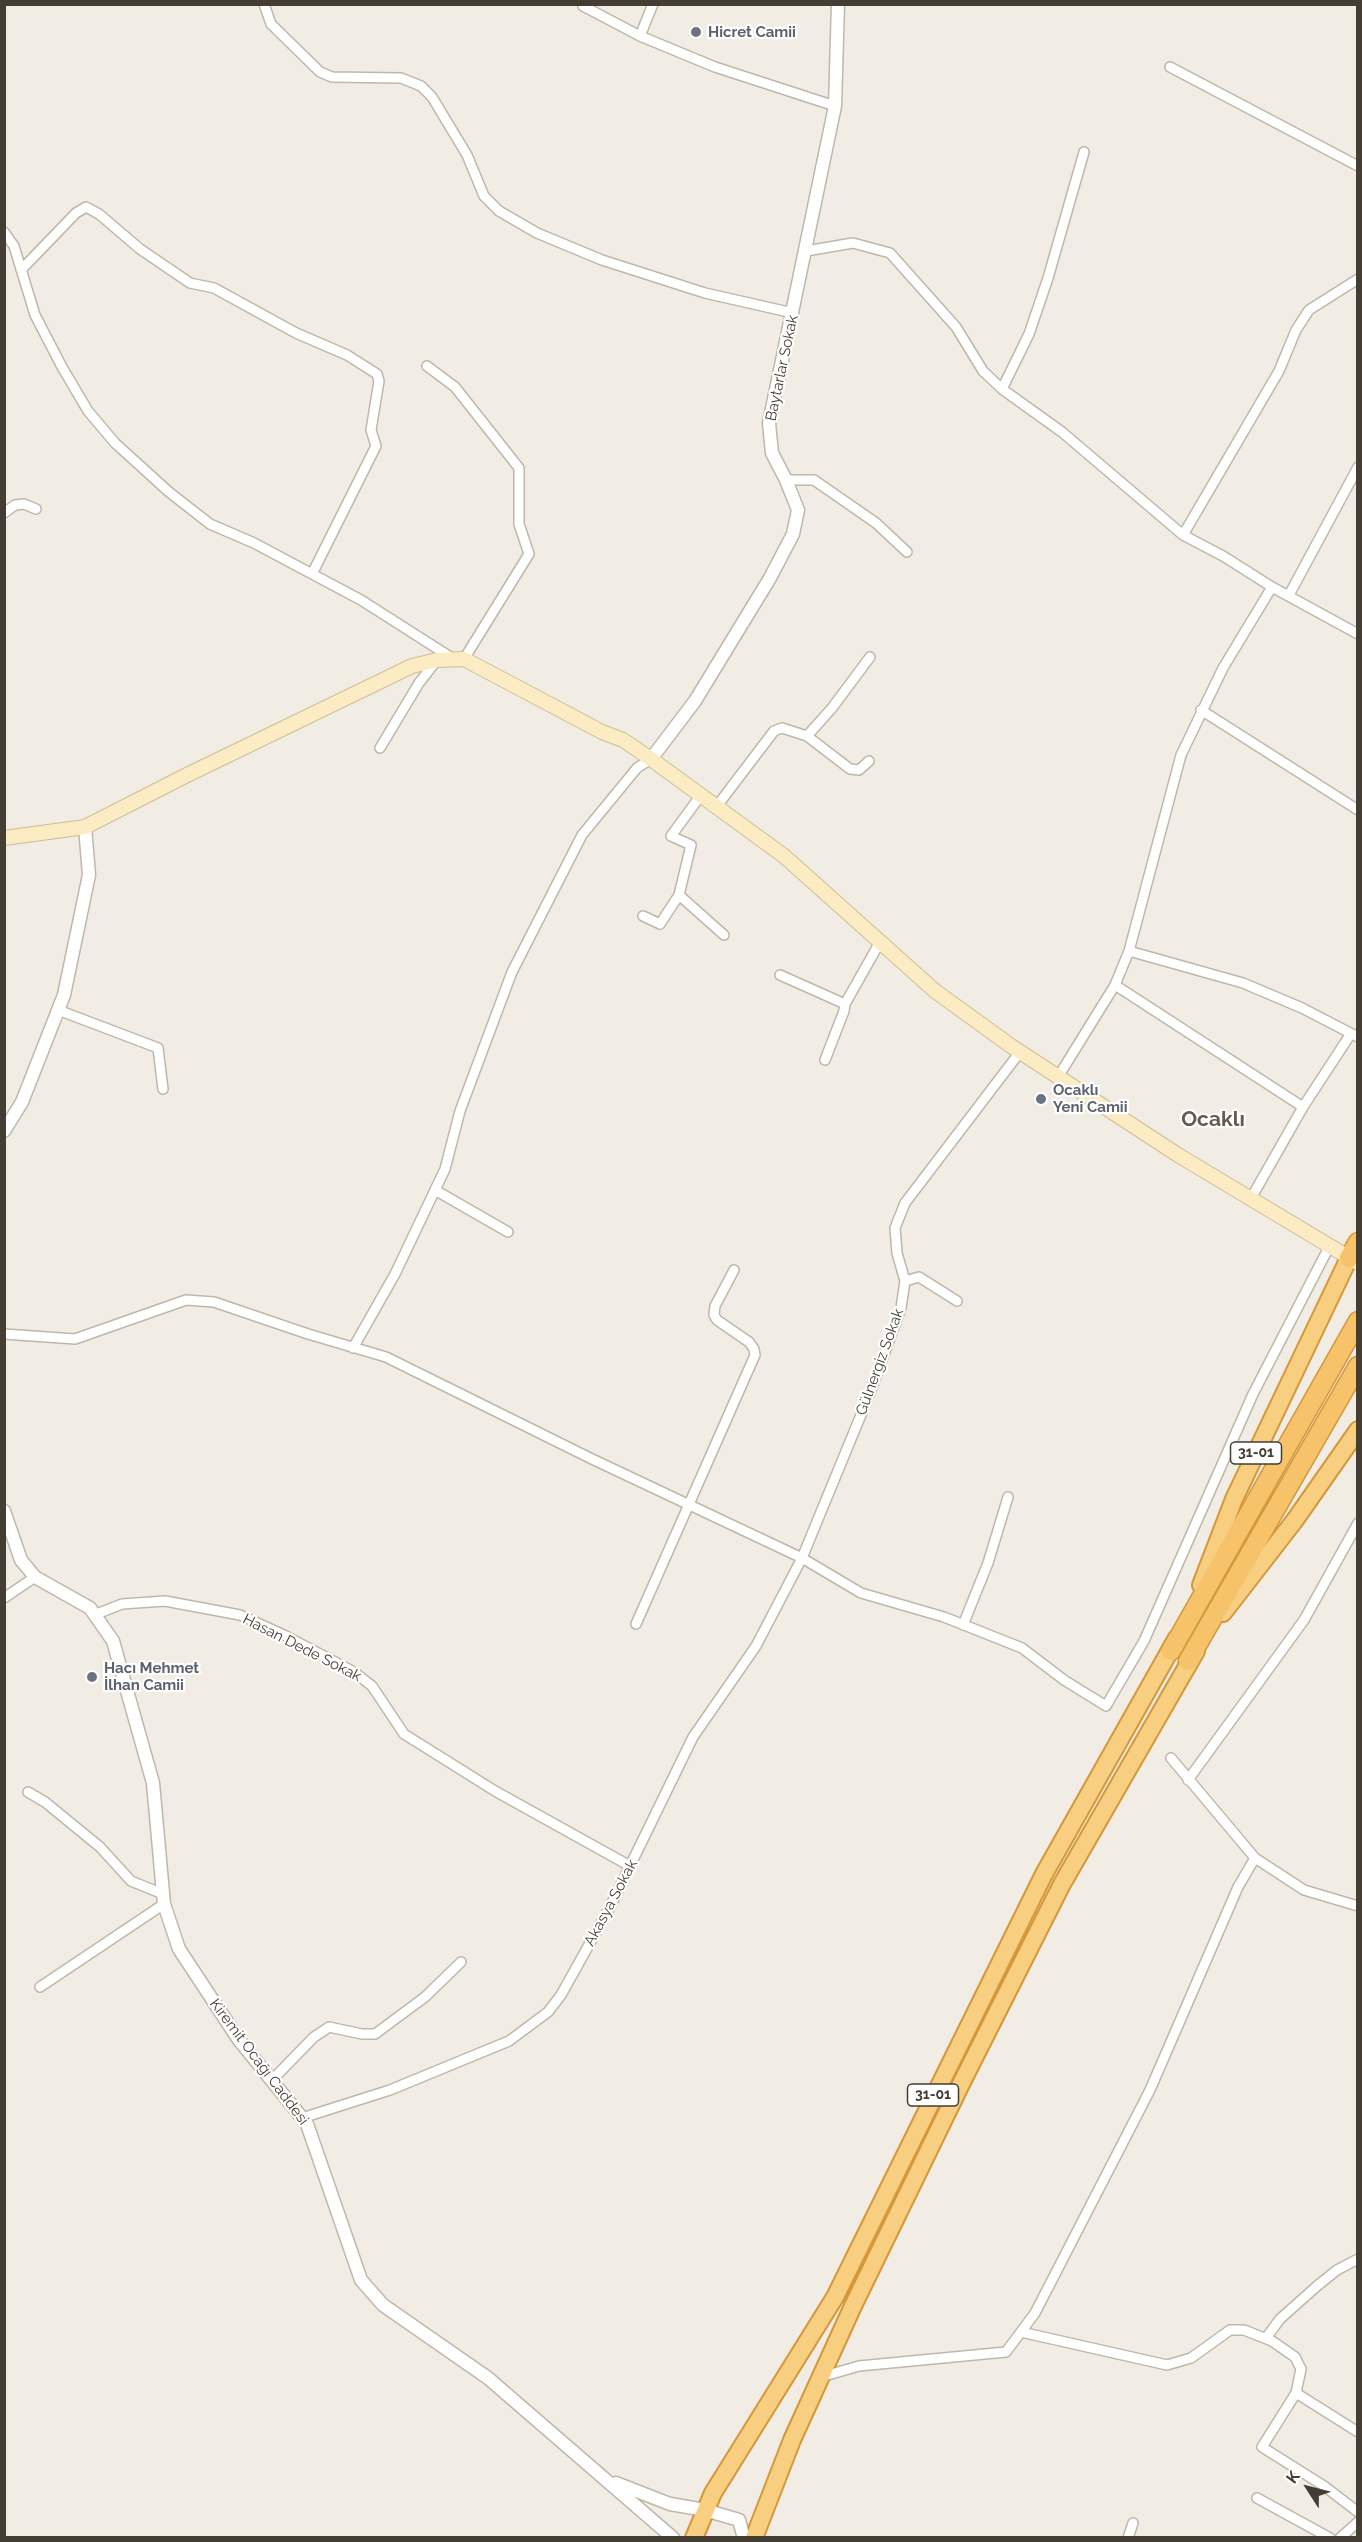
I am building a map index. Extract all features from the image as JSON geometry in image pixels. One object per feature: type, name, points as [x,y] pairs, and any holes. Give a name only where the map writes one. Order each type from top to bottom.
[{"type":"highway","name":"31-01","points":[[694,2538],[705,2510],[835,2297],[1044,1874],[1171,1651],[1208,1570],[1234,1499],[1355,1254]]},
{"type":"highway","points":[[1171,1651],[1358,1321]]},
{"type":"highway","points":[[1188,1661],[1358,1366]]},
{"type":"highway","name":"31-01","points":[[754,2538],[792,2440],[821,2377],[962,2082],[1056,1895],[1188,1661],[1295,1520],[1358,1430]]},
{"type":"main road","points":[[4,838],[85,827],[412,666],[437,660],[459,659]]},
{"type":"main road","name":"31-01","points":[[459,659],[602,732],[623,740],[784,856],[935,991],[1020,1053],[1250,1200],[1329,1246],[1355,1254]]},
{"type":"street","points":[[264,4],[271,24],[320,72],[332,77],[401,78],[421,86],[432,97],[467,155],[484,196],[498,211],[537,233],[602,260],[705,293],[792,313]]},
{"type":"street","points":[[640,36],[653,4]]},
{"type":"street","name":"Baytarlar Sokak","points":[[651,759],[695,701],[770,578],[793,534],[798,510],[772,453],[769,423],[835,106],[838,4]]},
{"type":"street","points":[[583,6],[640,36],[715,66],[835,106]]},
{"type":"street","points":[[1170,67],[1358,166]]},
{"type":"street","points":[[1002,389],[1029,334],[1048,278],[1084,152]]},
{"type":"street","points":[[21,270],[76,213],[86,207],[99,214],[140,249],[190,283],[214,288],[296,333],[347,355],[377,374],[379,381],[371,430],[376,446],[312,574]]},
{"type":"street","points":[[4,232],[14,246],[35,315],[62,367],[88,411],[116,443],[169,492],[210,524],[361,600],[459,659],[529,554],[519,524],[519,468],[455,387],[427,366]]},
{"type":"street","points":[[806,251],[853,243],[891,253],[956,327],[983,371],[1002,389],[1062,432],[1183,535],[1358,634]]},
{"type":"street","points":[[1183,535],[1279,371],[1296,330],[1309,310],[1358,279]]},
{"type":"street","points":[[1289,595],[1358,467]]},
{"type":"street","points":[[786,480],[814,480],[876,523],[907,552]]},
{"type":"street","points":[[4,513],[15,505],[24,504],[36,509]]},
{"type":"street","points":[[1058,1077],[1115,985],[1129,951],[1181,755],[1201,710],[1272,587]]},
{"type":"street","points":[[807,736],[832,708],[870,657]]},
{"type":"street","points":[[380,748],[419,683],[437,660]]},
{"type":"street","points":[[1201,710],[1358,810]]},
{"type":"street","points":[[717,806],[774,731],[782,728],[807,736],[850,769],[859,770],[868,761]]},
{"type":"street","points":[[353,1348],[395,1274],[445,1169],[460,1111],[523,951],[582,836],[637,768],[651,759]]},
{"type":"street","points":[[643,916],[660,924],[679,895],[691,845],[672,836],[700,795]]},
{"type":"street","points":[[4,1131],[22,1102],[64,995],[90,875],[85,827]]},
{"type":"street","points":[[679,895],[724,935]]},
{"type":"street","points":[[825,1060],[845,1004],[880,942]]},
{"type":"street","points":[[1129,951],[1243,983],[1302,1008],[1354,1036],[1303,1107],[1250,1200]]},
{"type":"street","points":[[780,975],[845,1004]]},
{"type":"street","points":[[1115,985],[1303,1107]]},
{"type":"street","points":[[58,1010],[158,1048],[163,1089]]},
{"type":"street","name":"Gülnergiz Sokak","points":[[802,1558],[870,1393],[901,1308],[905,1281],[897,1253],[895,1228],[904,1203],[1020,1053]]},
{"type":"street","points":[[435,1190],[508,1232]]},
{"type":"street","points":[[4,1334],[75,1339],[186,1300],[214,1302],[386,1357],[802,1558],[861,1593],[963,1625],[1023,1648],[1064,1680],[1106,1706],[1144,1641],[1253,1394],[1329,1246]]},
{"type":"street","points":[[636,1624],[755,1355],[750,1342],[714,1315],[715,1306],[734,1270]]},
{"type":"street","points":[[905,1281],[919,1277],[957,1301]]},
{"type":"street","points":[[963,1625],[988,1563],[1008,1497]]},
{"type":"street","name":"Kiremit Ocağı Caddesi","points":[[4,1511],[21,1560],[35,1576],[90,1608],[113,1641],[153,1783],[164,1899],[179,1949],[239,2040],[307,2124],[361,2280],[383,2305],[488,2378],[673,2538]]},
{"type":"street","points":[[1188,1780],[1304,1620],[1358,1522]]},
{"type":"street","name":"Akasya Sokak","points":[[302,2118],[390,2090],[509,2041],[548,2012],[561,1995],[610,1907],[693,1737],[756,1646],[802,1558]]},
{"type":"street","points":[[4,1598],[35,1576]]},
{"type":"street","name":"Hasan Dede Sokak","points":[[94,1615],[122,1604],[165,1601],[240,1616],[284,1635],[354,1672],[372,1686],[404,1734],[495,1791],[630,1866]]},
{"type":"street","points":[[1171,1758],[1255,1858],[1304,1890],[1358,1906]]},
{"type":"street","points":[[28,1792],[45,1802],[100,1846],[131,1881],[164,1899],[40,1987]]},
{"type":"street","points":[[821,2377],[859,2366],[1006,2352],[1035,2313],[1150,2090],[1238,1887],[1255,1858]]},
{"type":"street","points":[[272,2080],[314,2037],[329,2027],[362,2034],[375,2034],[425,1997],[461,1962]]},
{"type":"street","points":[[1266,2338],[1280,2319],[1317,2286],[1337,2270],[1358,2259]]},
{"type":"street","points":[[1021,2332],[1167,2365],[1191,2358],[1230,2330],[1244,2330],[1266,2338],[1295,2356],[1301,2369],[1296,2393],[1262,2447],[1324,2486],[1358,2512]]},
{"type":"street","points":[[1296,2393],[1358,2432]]},
{"type":"street","points":[[607,2479],[670,2504],[705,2510],[739,2520],[744,2538]]},
{"type":"street","points":[[1257,2498],[1330,2538]]},
{"type":"street","points":[[1340,2538],[1358,2522]]},
{"type":"street","points":[[1128,2538],[1133,2523]]},
{"type":"place","name":"Hicret Camii","points":[[696,32]]},
{"type":"place","name":"Ocaklı Yeni Camii","points":[[1041,1099]]},
{"type":"place","name":"Hacı Mehmet İlhan Camii","points":[[92,1677]]},
{"type":"district","name":"Ocaklı","points":[[1213,1120]]}]
